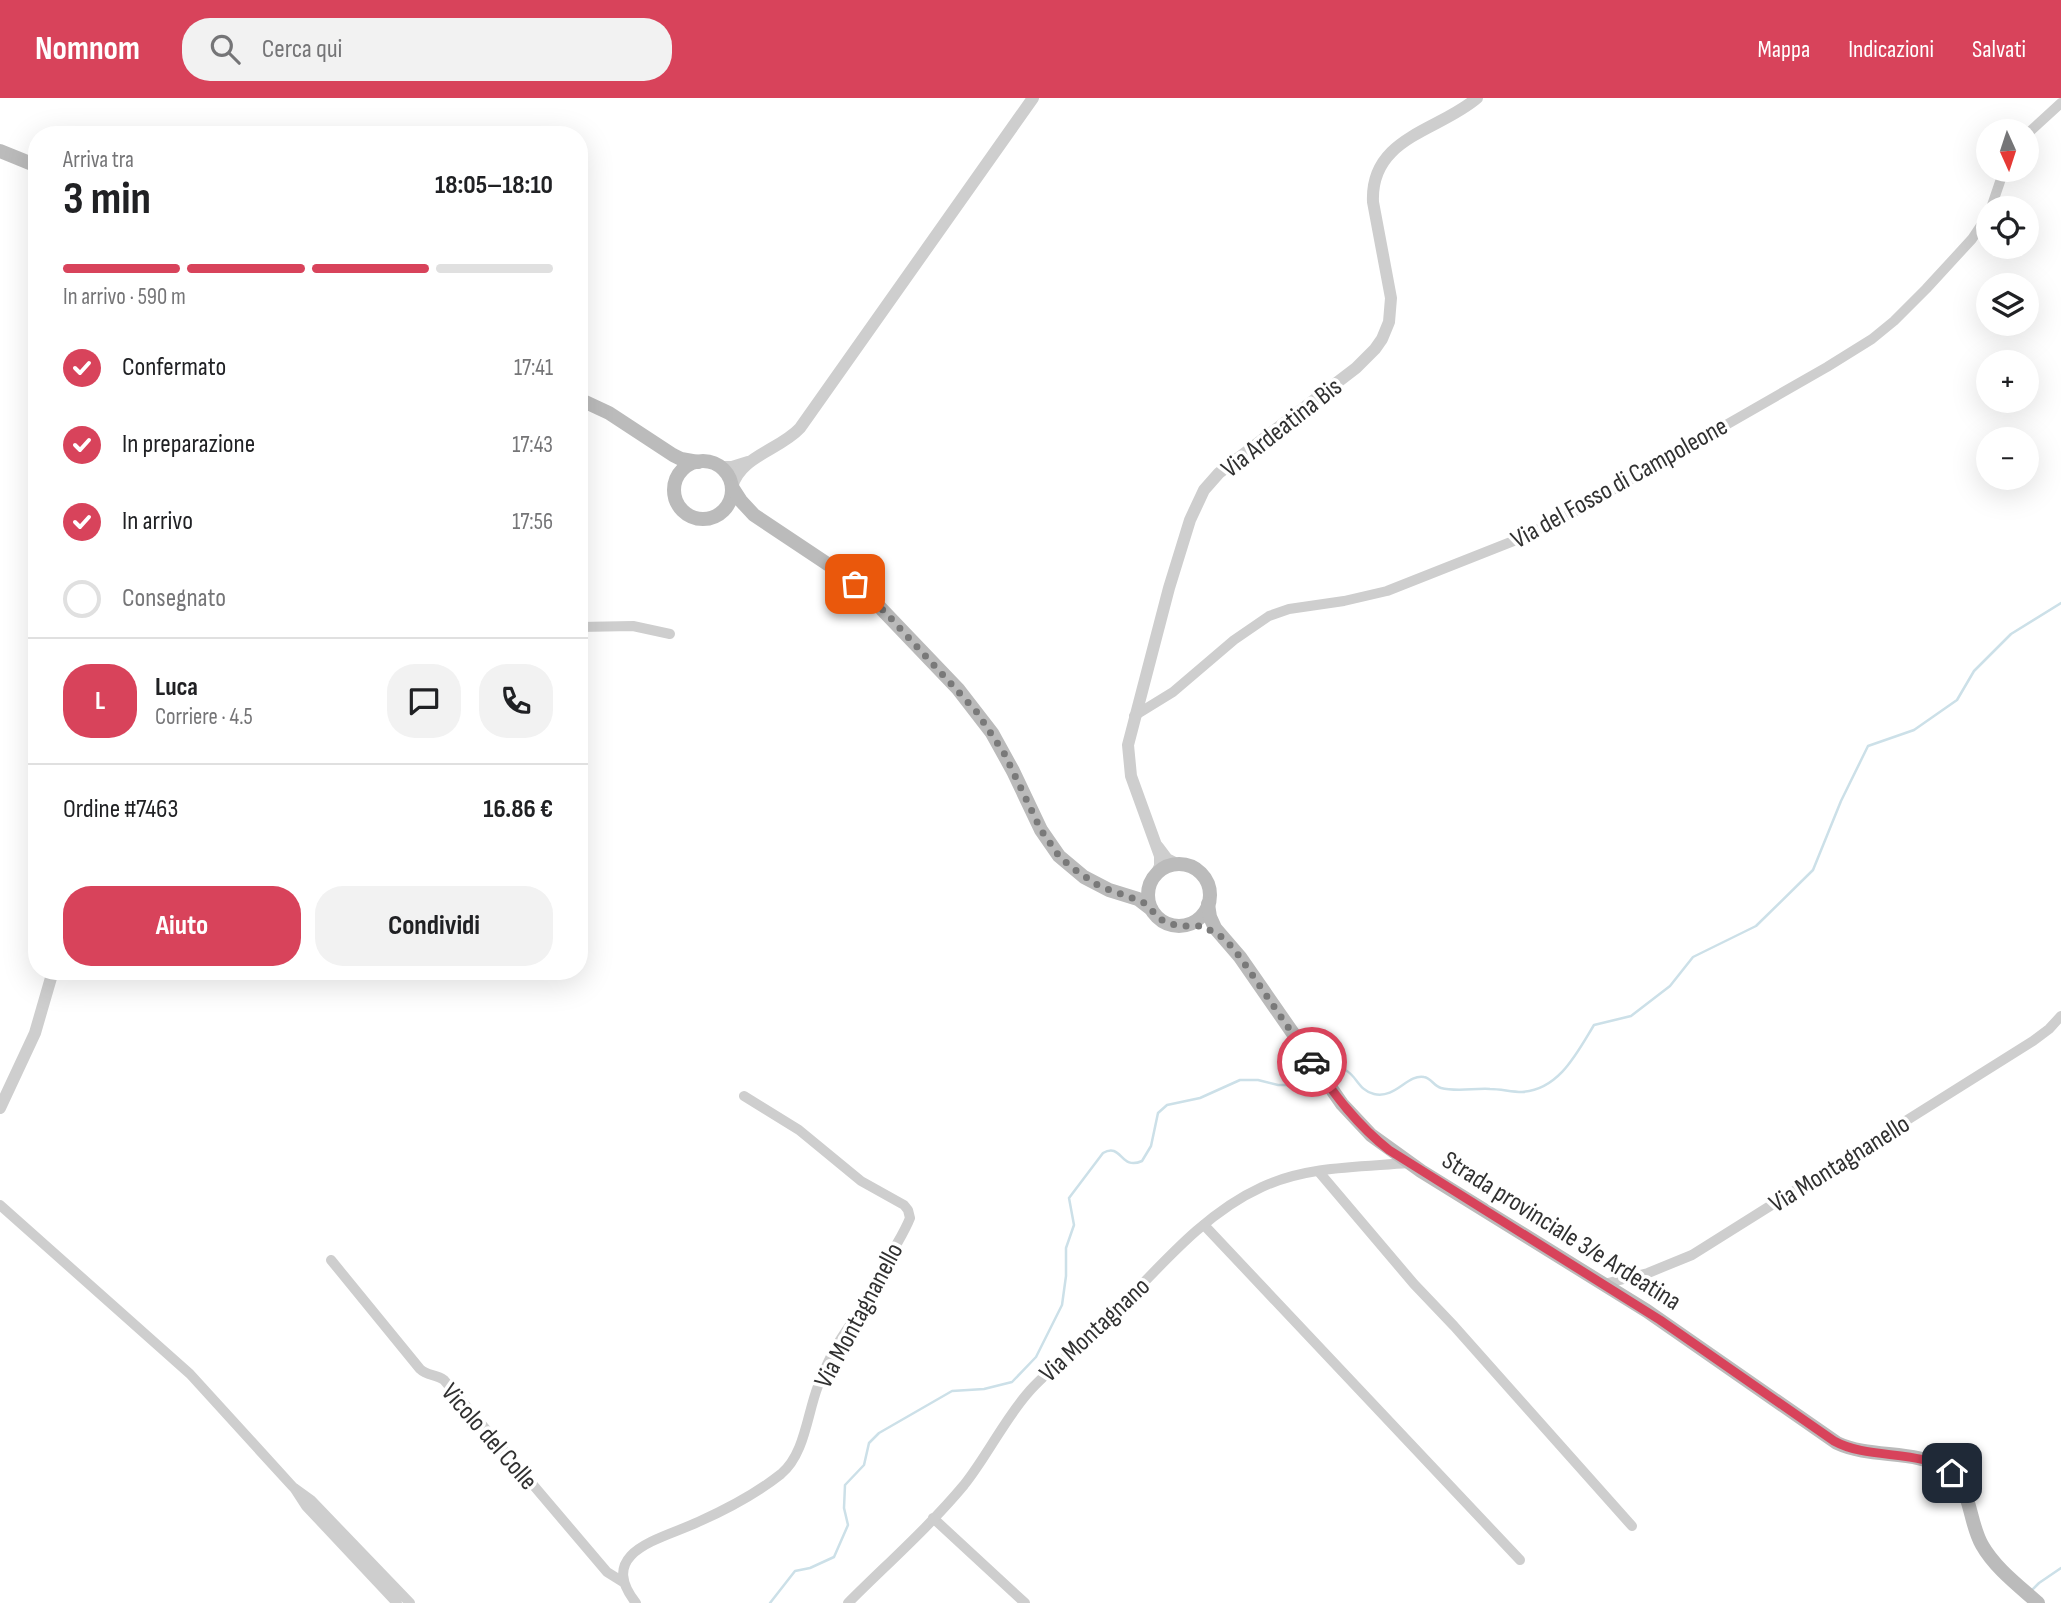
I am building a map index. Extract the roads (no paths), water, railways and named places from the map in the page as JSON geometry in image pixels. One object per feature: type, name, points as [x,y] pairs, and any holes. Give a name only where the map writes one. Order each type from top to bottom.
[{"type":"main road","points":[[0,151],[28,162]]},
{"type":"main road","points":[[588,404],[609,414],[681,459],[699,462]]},
{"type":"main road","points":[[657,445],[671,461],[677,478]]},
{"type":"main road","points":[[764,523],[735,513],[695,518],[681,509],[674,495],[677,478],[682,470],[699,462],[707,461],[721,467],[747,508],[764,523],[841,573],[886,613],[976,711],[1004,753],[1041,830],[1059,856],[1084,877],[1109,890],[1138,899],[1170,925],[1203,926],[1225,939]]},
{"type":"main road","points":[[719,515],[729,503],[732,487]]},
{"type":"main road","points":[[1125,896],[1139,893],[1162,869],[1179,864],[1187,866],[1201,874],[1209,888],[1208,904],[1200,917],[1187,925]]},
{"type":"main road","points":[[1151,909],[1149,901],[1153,879]]},
{"type":"main road","name":"Strada provinciale 3/e Ardeatina","points":[[1208,904],[1212,923],[1240,957],[1342,1104],[1365,1130],[1408,1163],[1695,1343],[1837,1443],[1861,1451],[1928,1461],[1948,1469],[1963,1488],[1981,1543],[1996,1564],[2031,1597]]},
{"type":"street","points":[[732,487],[738,473],[800,428],[1033,98]]},
{"type":"street","name":"Via Ardeatina Bis","points":[[1153,879],[1160,861],[1158,846],[1133,781],[1128,745],[1192,513],[1204,490],[1226,466],[1356,368],[1382,339],[1389,322],[1391,298],[1373,197],[1376,178],[1392,151],[1404,141],[1454,114],[1477,98]]},
{"type":"street","points":[[2039,123],[2061,103]]},
{"type":"street","name":"Via del Fosso di Campoleone","points":[[1135,716],[1173,692],[1234,640],[1269,616],[1289,609],[1344,601],[1387,590],[1533,533],[1574,513],[1826,368],[1872,339],[1894,321],[1976,232]]},
{"type":"street","points":[[721,467],[752,461]]},
{"type":"street","points":[[588,627],[628,626],[670,634]]},
{"type":"street","name":"Via Ardeatina Bis","points":[[1158,846],[1167,859],[1179,864]]},
{"type":"street","points":[[0,1108],[35,1033],[50,980]]},
{"type":"street","name":"Via Montagnanello","points":[[1604,1284],[1656,1271],[1700,1250],[2033,1041],[2061,1016]]},
{"type":"street","name":"Via Montagnanello","points":[[623,1582],[627,1562],[632,1554],[646,1543],[698,1522],[730,1505],[774,1478],[790,1464],[799,1446],[816,1390],[829,1359],[864,1304],[909,1220],[909,1212],[904,1205],[861,1181],[799,1130],[744,1096]]},
{"type":"street","name":"Via Montagnano","points":[[848,1603],[967,1481],[1006,1422],[1034,1386],[1094,1333],[1204,1224],[1262,1186],[1287,1177],[1408,1163]]},
{"type":"street","points":[[1319,1172],[1414,1284],[1632,1526]]},
{"type":"street","points":[[0,1205],[197,1381],[293,1487],[306,1506],[397,1603]]},
{"type":"street","points":[[1204,1224],[1520,1560]]},
{"type":"street","name":"Vicolo del Colle","points":[[331,1260],[420,1369],[444,1380],[607,1572],[623,1582]]},
{"type":"street","points":[[293,1487],[311,1500],[410,1603]]},
{"type":"street","points":[[933,1518],[1025,1603]]},
{"type":"street","points":[[623,1582],[636,1603]]},
{"type":"waterway","points":[[1325,1069],[1343,1069],[1367,1091],[1382,1095],[1418,1077],[1426,1078],[1441,1088],[1453,1090],[1494,1089],[1522,1092],[1546,1085],[1566,1068],[1594,1025],[1631,1016],[1670,986],[1693,957],[1756,926],[1813,870],[1841,801],[1868,746],[1914,730],[1957,700],[1974,671],[2011,634],[2061,603]]},
{"type":"waterway","points":[[770,1603],[795,1571],[810,1568],[834,1557],[848,1525],[844,1508],[845,1485],[864,1465],[869,1443],[879,1433],[952,1391],[984,1389],[1012,1382],[1036,1357],[1062,1305],[1066,1248],[1074,1225],[1069,1198],[1103,1153],[1114,1151],[1129,1162],[1142,1161],[1151,1146],[1158,1113],[1167,1105],[1200,1098],[1240,1080],[1287,1085],[1316,1073]]},
{"type":"waterway","points":[[2031,1591],[2061,1568]]}]
